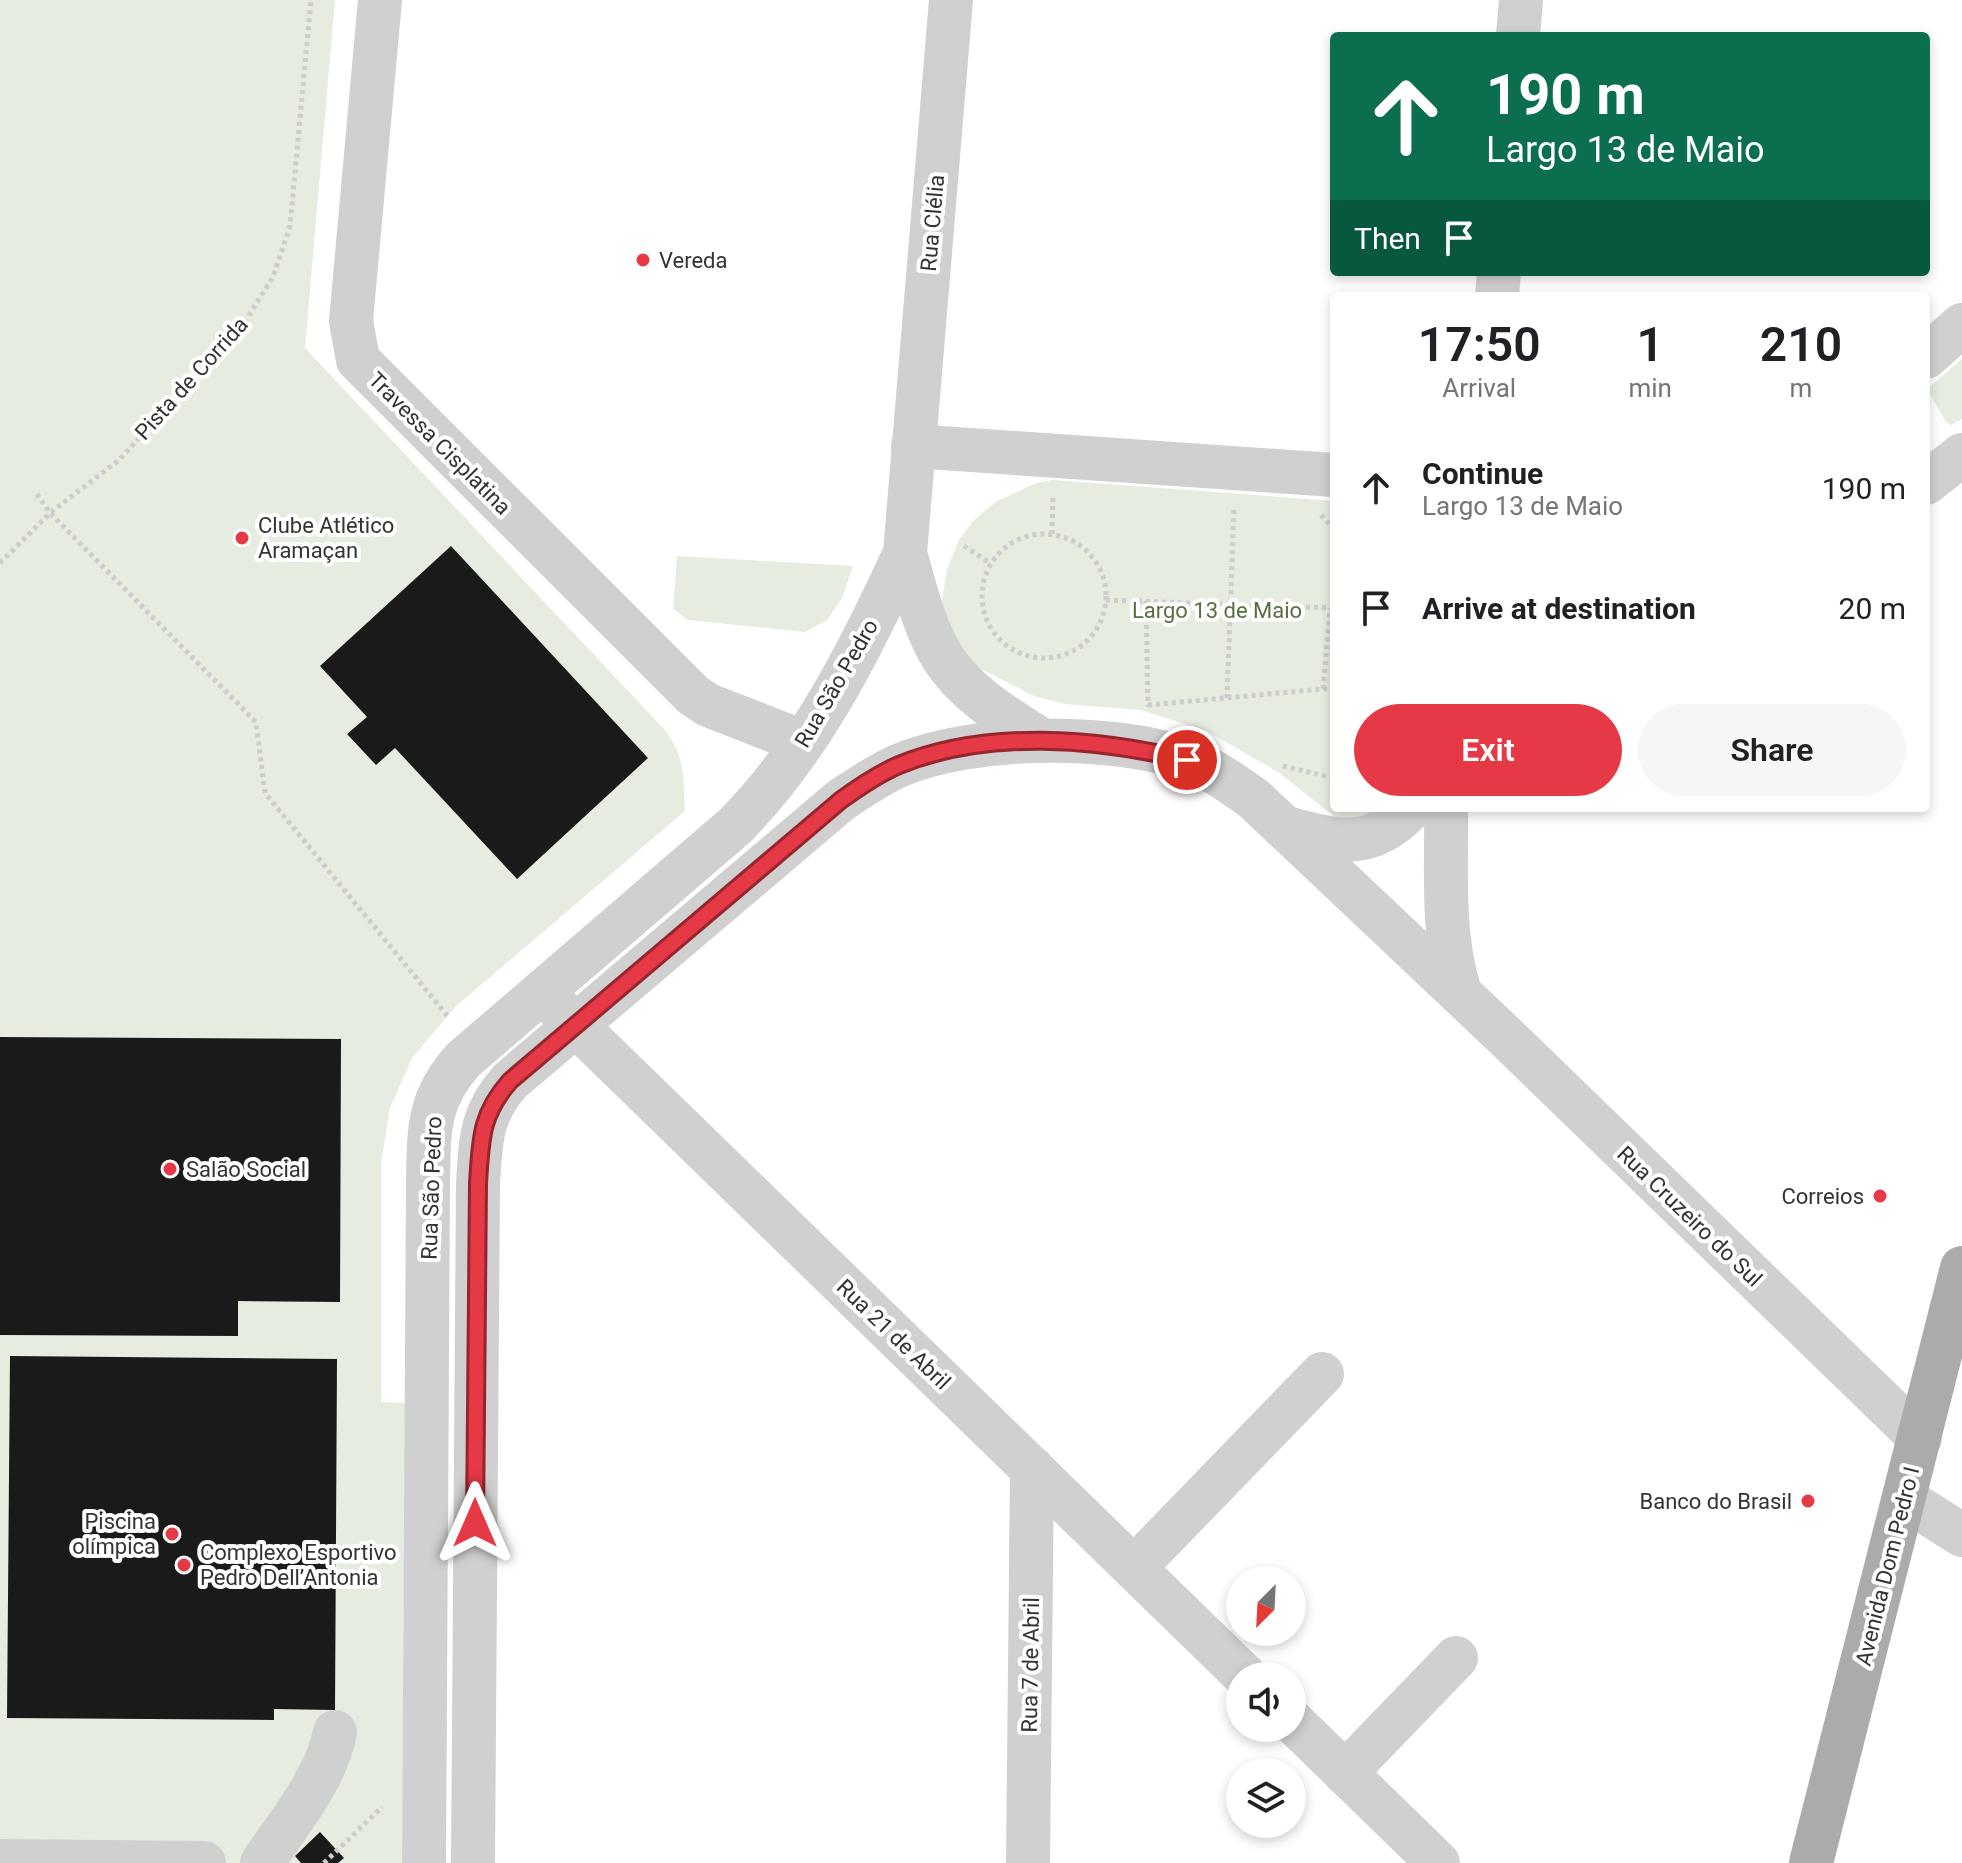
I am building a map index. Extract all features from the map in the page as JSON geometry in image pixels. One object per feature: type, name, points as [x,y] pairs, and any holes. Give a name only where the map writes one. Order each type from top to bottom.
[{"type":"main road","name":"Avenida Dom Pedro I","points":[[1811,1863],[1962,1268]]},
{"type":"street","name":"Travessa Cisplatina","points":[[380,0],[351,321],[358,360],[693,695],[708,705],[803,742]]},
{"type":"street","name":"Rua Clélia","points":[[913,446],[951,0]]},
{"type":"street","points":[[1518,32],[1521,0]]},
{"type":"street","points":[[1930,353],[1962,325]]},
{"type":"street","points":[[1043,741],[995,710],[965,685],[943,658],[931,633],[905,553],[913,446],[1330,475]]},
{"type":"street","points":[[1930,480],[1962,455]]},
{"type":"street","name":"Rua São Pedro","points":[[424,1863],[429,1125],[440,1091],[450,1075],[474,1050],[735,826],[759,801],[803,742],[848,669],[905,553]]},
{"type":"street","points":[[473,1863],[478,1199],[481,1134],[485,1118],[498,1094],[575,1024],[841,800],[899,765],[982,745],[1043,741],[1141,749],[1187,760],[1245,792],[1286,828],[1318,837],[1362,840],[1377,836],[1398,823],[1408,812]]},
{"type":"street","points":[[1446,812],[1447,933],[1450,960],[1460,993]]},
{"type":"street","name":"Rua Cruzeiro do Sul","points":[[1286,828],[1920,1438]]},
{"type":"street","name":"Rua 21 de Abril","points":[[542,991],[1231,1662]]},
{"type":"street","points":[[1134,1568],[1322,1374]]},
{"type":"street","name":"Rua 7 de Abril","points":[[1028,1863],[1032,1468]]},
{"type":"street","points":[[1905,1499],[1962,1535]]},
{"type":"street","points":[[1345,1773],[1456,1658]]},
{"type":"street","points":[[262,1863],[321,1770],[331,1752],[335,1732]]},
{"type":"street","points":[[1306,1735],[1438,1863]]},
{"type":"street","points":[[0,1861],[204,1863]]},
{"type":"path","name":"Pista de Corrida","points":[[0,563],[50,513],[119,460],[244,323],[273,277],[290,226],[311,0]]},
{"type":"path","points":[[1052,534],[1054,486]]},
{"type":"path","points":[[37,494],[50,513],[256,722],[265,793],[474,1050]]},
{"type":"path","points":[[1227,698],[1234,501]]},
{"type":"path","points":[[1034,534],[1052,534],[1070,539],[1086,550],[1105,581],[1106,600],[1103,617],[1094,632],[1082,644],[1051,658],[1016,652],[1002,642],[983,613],[983,579],[990,563],[1002,549],[1017,539],[1034,534]]},
{"type":"path","points":[[964,546],[990,563]]},
{"type":"path","points":[[1106,600],[1330,608]]},
{"type":"path","points":[[1146,601],[1148,705],[1330,688]]},
{"type":"path","points":[[1323,689],[1330,626]]},
{"type":"path","points":[[1283,766],[1330,777]]},
{"type":"path","points":[[324,1863],[383,1806]]},
{"type":"green space","name":"Clube Atlético Aramaçan","points":[[0,0],[335,0],[305,348],[663,728],[676,748],[682,767],[685,811],[456,1006],[412,1058],[390,1108],[381,1163],[381,1402],[405,1403],[402,1863],[0,1863]]},
{"type":"green space","points":[[1962,359],[1962,419],[1951,425],[1946,422],[1930,394],[1930,386]]},
{"type":"green space","name":"Largo 13 de Maio","points":[[1053,480],[1330,501],[1330,812],[1389,812],[1374,821],[1335,817],[1278,772],[1207,731],[1141,710],[1065,704],[1034,696],[979,668],[959,650],[944,613],[942,599],[947,570],[959,540],[974,520],[997,501],[1036,483]]},
{"type":"green space","points":[[677,556],[853,566],[842,598],[827,620],[805,632],[688,620],[673,609]]},
{"type":"building","points":[[451,546],[648,758],[517,879],[395,748],[376,765],[347,734],[367,717],[320,666]]},
{"type":"building","name":"Salão Social","points":[[0,1037],[341,1039],[340,1302],[238,1301],[238,1336],[0,1335]]},
{"type":"building","name":"Complexo Esportivo Pedro Dell’Antonia","points":[[10,1356],[337,1359],[335,1710],[274,1709],[274,1720],[7,1718]]},
{"type":"building","points":[[320,1832],[344,1858],[338,1863],[301,1863],[295,1856]]},
{"type":"place","name":"Vereda","points":[[643,260]]},
{"type":"place","name":"Clube Atlético Aramaçan","points":[[242,538]]},
{"type":"place","name":"Salão Social","points":[[170,1169]]},
{"type":"place","name":"Correios","points":[[1880,1196]]},
{"type":"place","name":"Banco do Brasil","points":[[1808,1501]]},
{"type":"place","name":"Piscina olímpica","points":[[172,1534]]},
{"type":"place","name":"Complexo Esportivo Pedro Dell’Antonia","points":[[184,1565]]},
{"type":"route","points":[[475,1523],[481,1134],[491,1105],[510,1081],[841,800],[899,765],[982,745],[1043,741],[1141,749],[1187,760]]}]
